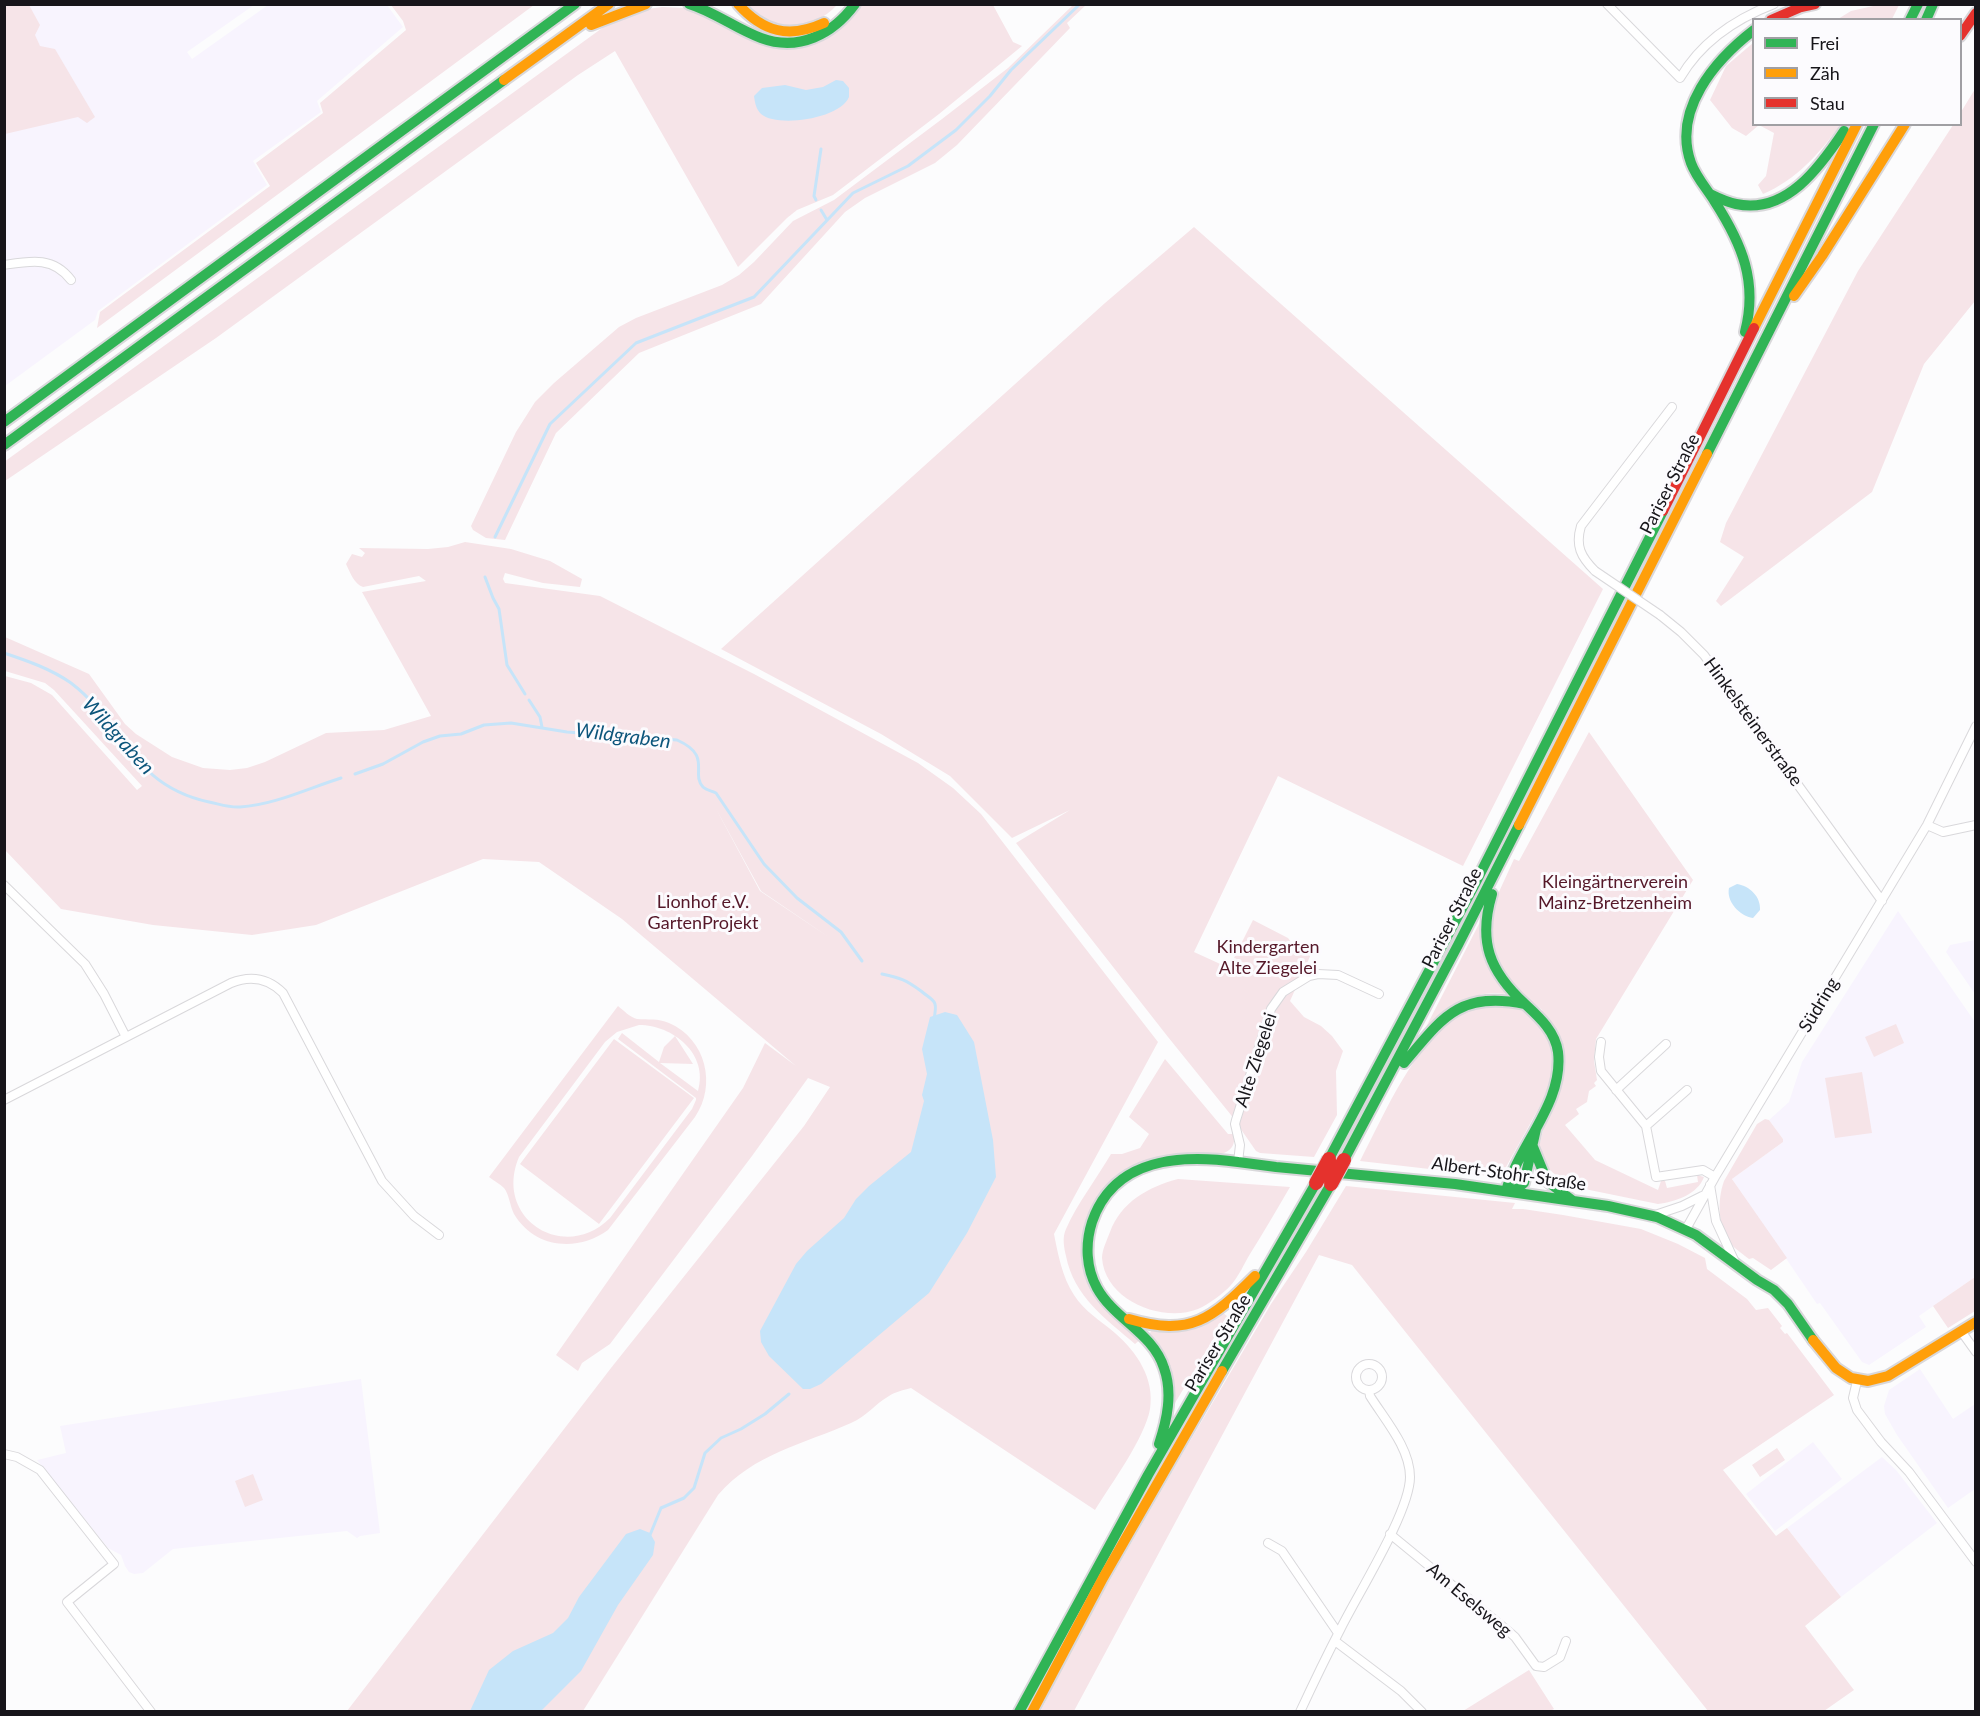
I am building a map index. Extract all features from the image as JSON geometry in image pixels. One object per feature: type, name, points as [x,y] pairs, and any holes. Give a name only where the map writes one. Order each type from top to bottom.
[{"type":"main road","points":[[559,16],[570,4]]},
{"type":"main road","points":[[4,422],[575,4]]},
{"type":"main road","points":[[4,446],[609,4]]},
{"type":"main road","points":[[569,34],[646,4]]},
{"type":"main road","points":[[689,4],[719,15],[760,37],[783,43],[807,41],[824,34],[839,24],[855,4]]},
{"type":"main road","points":[[738,4],[746,14],[764,26],[786,32],[808,30],[819,26],[837,13],[843,4]]},
{"type":"main road","points":[[1777,18],[1815,4]]},
{"type":"main road","points":[[1911,18],[1918,4]]},
{"type":"main road","points":[[1927,18],[1933,4]]},
{"type":"main road","points":[[1962,33],[1976,13]]},
{"type":"main road","points":[[1724,386],[1746,328],[1750,295],[1748,275],[1740,244],[1694,171],[1687,149],[1688,126],[1702,85],[1710,72],[1732,47],[1752,32]]},
{"type":"main road","points":[[1710,194],[1740,205],[1753,206],[1776,202],[1810,177],[1835,146],[1847,126]]},
{"type":"main road","name":"Pariser Straße","points":[[1019,1712],[1148,1475],[1316,1183],[1455,922],[1856,126]]},
{"type":"main road","name":"Pariser Straße","points":[[1032,1712],[1062,1653],[1165,1468],[1331,1184],[1388,1081],[1873,126]]},
{"type":"main road","points":[[1762,343],[1822,256],[1904,126]]},
{"type":"main road","points":[[1512,840],[1489,900],[1484,926],[1486,951],[1498,975],[1547,1025],[1556,1042],[1559,1059],[1556,1082],[1536,1129],[1512,1171],[1506,1191],[1517,1189],[1524,1183],[1536,1129]]},
{"type":"main road","points":[[1388,1081],[1429,1033],[1460,1006],[1478,999],[1495,998],[1525,1004]]},
{"type":"main road","points":[[1533,1145],[1547,1181],[1573,1201]]},
{"type":"main road","name":"Albert-Stohr-Straße","points":[[1148,1475],[1165,1423],[1167,1382],[1161,1360],[1144,1336],[1103,1298],[1094,1283],[1089,1266],[1088,1232],[1093,1215],[1102,1200],[1122,1180],[1150,1164],[1187,1158],[1419,1179],[1573,1201],[1653,1216],[1686,1229],[1735,1261],[1756,1279],[1787,1314],[1799,1322],[1838,1371],[1857,1381]]},
{"type":"main road","points":[[1127,1318],[1161,1328],[1181,1327],[1200,1321],[1223,1307],[1270,1262]]},
{"type":"main road","points":[[1857,1381],[1873,1382],[1888,1376],[1976,1322]]},
{"type":"street","points":[[1607,4],[1680,78],[1696,54],[1719,33],[1774,4]]},
{"type":"street","points":[[4,264],[39,261],[48,263],[57,266],[70,280]]},
{"type":"street","name":"Hinkelsteinerstraße","points":[[1672,406],[1581,526],[1577,544],[1580,553],[1594,571],[1660,615],[1682,632],[1704,655],[1882,901]]},
{"type":"street","name":"Südring","points":[[1686,1229],[1714,1177],[1927,825],[1976,726]]},
{"type":"street","points":[[1927,825],[1943,832],[1976,825]]},
{"type":"street","points":[[4,885],[85,964],[100,987],[126,1037]]},
{"type":"street","name":"Alte Ziegelei","points":[[1238,1162],[1240,1145],[1236,1120],[1271,1009],[1283,992],[1309,976],[1318,974],[1338,975],[1379,993]]},
{"type":"street","points":[[4,1100],[239,980],[253,978],[277,987],[289,1003],[382,1181],[414,1216],[439,1235]]},
{"type":"street","points":[[1601,1042],[1599,1057],[1601,1071],[1646,1126],[1656,1177],[1703,1170],[1714,1177]]},
{"type":"street","points":[[1616,1090],[1666,1044]]},
{"type":"street","points":[[1646,1126],[1687,1090]]},
{"type":"street","points":[[1710,1185],[1716,1221],[1735,1261]]},
{"type":"street","points":[[1653,1216],[1703,1196]]},
{"type":"street","points":[[1961,1331],[1976,1352]]},
{"type":"street","points":[[1857,1381],[1853,1398],[1857,1410],[1881,1442],[1909,1472],[1976,1562]]},
{"type":"street","points":[[1300,1712],[1390,1534],[1408,1491],[1410,1477],[1408,1462],[1370,1396],[1369,1390]]},
{"type":"street","points":[[4,1454],[17,1457],[40,1470],[114,1564],[67,1602],[151,1712]]},
{"type":"street","name":"Am Eselsweg","points":[[1390,1534],[1515,1637],[1536,1666],[1544,1667],[1560,1657],[1566,1641]]},
{"type":"street","points":[[1268,1543],[1282,1551],[1337,1637],[1401,1691],[1422,1712]]},
{"type":"shaded area","points":[[5,5],[254,5],[187,52],[192,59],[268,5],[387,5],[403,27],[317,101],[321,112],[253,161],[267,185],[98,311],[95,320],[5,386]]},
{"type":"shaded area","points":[[1898,911],[1975,1022],[1975,1277],[1919,1316],[1926,1327],[1869,1365],[1862,1362],[1820,1303],[1817,1304],[1732,1179],[1783,1142],[1769,1120],[1789,1102],[1802,1062]]},
{"type":"shaded area","points":[[1976,940],[1975,994],[1946,952],[1950,945]]},
{"type":"shaded area","points":[[1920,1369],[1953,1419],[1975,1404],[1975,1489],[1948,1508],[1885,1414],[1884,1406],[1889,1390]]},
{"type":"shaded area","points":[[361,1379],[380,1533],[357,1538],[347,1531],[173,1549],[143,1573],[134,1574],[129,1572],[121,1555],[108,1548],[37,1460],[66,1453],[60,1426]]},
{"type":"shaded area","points":[[1813,1442],[1842,1479],[1775,1531],[1746,1494]]},
{"type":"shaded area","points":[[1882,1457],[1896,1470],[1937,1523],[1841,1597],[1787,1528]]},
{"type":"green space","points":[[1882,4],[1899,5],[1892,18],[1840,18],[1851,11]]},
{"type":"green space","points":[[4,5],[29,5],[40,25],[35,35],[40,46],[55,49],[95,117],[87,123],[78,117],[5,134]]},
{"type":"green space","points":[[391,5],[534,5],[97,328],[100,312],[270,186],[256,163],[323,113],[320,103],[406,30],[403,21]]},
{"type":"green space","points":[[743,5],[837,5],[815,21],[789,27],[767,23]]},
{"type":"green space","points":[[861,5],[993,5],[1013,42],[1022,46],[939,114],[833,195],[797,210],[738,267],[615,51],[578,75],[216,338],[5,481],[4,462],[605,26],[641,10],[662,7],[686,8],[792,47]]},
{"type":"green space","points":[[1073,5],[1086,5],[1067,23],[1070,28],[957,145],[935,163],[865,198],[845,212],[761,304],[639,353],[556,433],[505,540],[486,538],[473,530],[471,526],[516,432],[535,402],[554,383],[619,327],[636,318],[722,285],[739,275],[793,221],[834,200],[1008,68]]},
{"type":"green space","points":[[1752,44],[1752,126],[1758,126],[1746,136],[1732,128],[1710,100],[1726,66]]},
{"type":"green space","points":[[1975,89],[1975,301],[1924,364],[1872,492],[1721,606],[1716,601],[1744,557],[1720,542],[1726,523],[1858,271],[1952,126],[1962,126],[1962,110]]},
{"type":"green space","points":[[1761,126],[1839,126],[1806,165],[1786,181],[1763,194],[1758,185],[1766,176],[1774,133]]},
{"type":"green space","name":"Kindergarten Alte Ziegelei","points":[[1194,227],[1603,589],[1463,866],[1278,776],[1194,952],[1229,968],[1253,920],[1312,952],[1290,1001],[1304,1017],[1321,1026],[1332,1036],[1343,1051],[1336,1071],[1337,1115],[1314,1157],[1256,1151],[1231,1115],[1016,843],[1070,810],[1012,838],[950,776],[881,734],[721,649],[1105,303]]},
{"type":"green space","name":"Lionhof e.V. GartenProjekt","points":[[465,542],[511,549],[550,561],[582,579],[580,587],[543,583],[505,573],[503,579],[505,583],[600,596],[754,674],[918,763],[953,788],[981,814],[1158,1042],[1054,1234],[1063,1273],[1074,1295],[1088,1311],[1123,1340],[1143,1367],[1150,1387],[1150,1409],[1142,1433],[1095,1510],[911,1388],[897,1392],[857,1420],[780,1452],[747,1469],[718,1495],[583,1711],[347,1711],[611,1368],[804,1126],[830,1087],[808,1078],[610,1344],[582,1363],[578,1371],[556,1355],[743,1088],[765,1043],[796,1066],[622,919],[539,862],[483,859],[316,925],[252,935],[153,925],[61,909],[5,850],[5,676],[31,683],[52,695],[137,790],[142,786],[54,690],[45,683],[5,671],[5,637],[89,674],[125,724],[136,734],[172,757],[203,768],[230,770],[247,768],[265,762],[326,733],[384,730],[431,716],[362,592],[426,581],[419,576],[363,587],[355,581],[346,564],[352,554],[362,557],[365,553],[359,548],[448,547]],"holes":[[[715,807],[761,891],[833,940],[760,891]]]},
{"type":"green space","name":"Kleingärtnerverein Mainz-Bretzenheim","points":[[1589,732],[1693,880],[1596,1039],[1594,1061],[1597,1080],[1594,1083],[1596,1086],[1589,1091],[1587,1102],[1576,1109],[1579,1114],[1565,1125],[1595,1160],[1658,1190],[1661,1181],[1665,1181],[1667,1188],[1698,1182],[1697,1175],[1704,1177],[1697,1188],[1685,1196],[1658,1204],[1570,1186],[1552,1172],[1548,1173],[1539,1147],[1545,1122],[1560,1089],[1542,1010],[1516,988],[1491,950],[1493,905],[1514,859],[1519,861]]},
{"type":"green space","points":[[1481,920],[1505,994],[1482,994],[1472,997],[1426,1027]]},
{"type":"green space","points":[[1494,1002],[1526,1011],[1538,1022],[1550,1043],[1553,1071],[1545,1097],[1506,1167],[1490,1176],[1360,1161],[1403,1079],[1430,1041],[1445,1024],[1466,1008]]},
{"type":"green space","points":[[618,1006],[637,1019],[665,1021],[682,1030],[692,1040],[704,1064],[706,1077],[702,1104],[695,1117],[608,1230],[584,1242],[571,1244],[545,1240],[523,1226],[514,1214],[504,1188],[489,1177]],"holes":[[[639,1025],[652,1026],[676,1036],[693,1054],[700,1078],[698,1091],[660,1063],[693,1064],[675,1036],[664,1047],[659,1062],[622,1033],[618,1039],[696,1098],[692,1109],[610,1218],[592,1231],[573,1236],[554,1235],[538,1228],[524,1215],[516,1199],[514,1179],[519,1157],[605,1042],[617,1032]]]},
{"type":"green space","points":[[1896,1024],[1904,1043],[1874,1057],[1865,1037]]},
{"type":"green space","points":[[614,1039],[694,1098],[599,1224],[520,1164]]},
{"type":"green space","points":[[1165,1059],[1228,1134],[1234,1134],[1234,1141],[1230,1150],[1224,1153],[1120,1174],[1082,1258],[1141,1339],[1135,1344],[1093,1306],[1076,1284],[1070,1271],[1064,1235],[1076,1210],[1111,1154],[1122,1154],[1140,1148],[1149,1134],[1129,1117]]},
{"type":"green space","points":[[1862,1072],[1872,1133],[1835,1138],[1825,1078]]},
{"type":"green space","points":[[1765,1119],[1769,1120],[1783,1142],[1732,1179],[1787,1258],[1771,1270],[1753,1258],[1749,1259],[1730,1243],[1723,1229],[1720,1213],[1720,1196],[1724,1181],[1757,1124]]},
{"type":"green space","points":[[1178,1179],[1290,1187],[1239,1274],[1228,1288],[1198,1309],[1184,1313],[1169,1313],[1138,1305],[1124,1297],[1113,1286],[1102,1258],[1115,1221],[1128,1204],[1156,1186]]},
{"type":"green space","points":[[1346,1186],[1515,1203],[1512,1209],[1563,1215],[1641,1229],[1705,1258],[1707,1269],[1747,1299],[1756,1310],[1768,1308],[1782,1326],[1780,1328],[1785,1334],[1787,1333],[1834,1395],[1723,1470],[1776,1536],[1787,1528],[1841,1597],[1805,1626],[1854,1690],[1824,1711],[1708,1711],[1352,1265],[1319,1255],[1074,1711],[1040,1712],[1088,1618],[1184,1451],[1271,1304]]},
{"type":"green space","points":[[1975,1277],[1975,1311],[1948,1328],[1933,1306]]},
{"type":"green space","points":[[1223,1313],[1227,1316],[1175,1403],[1149,1335],[1151,1331]]},
{"type":"green space","points":[[1777,1448],[1785,1460],[1760,1477],[1752,1465]]},
{"type":"green space","points":[[253,1474],[263,1500],[245,1507],[235,1481]]},
{"type":"green space","points":[[1529,1670],[1554,1709],[1550,1711],[1463,1711]]},
{"type":"water","points":[[836,80],[843,81],[849,88],[849,97],[843,105],[821,116],[794,121],[780,120],[761,114],[756,106],[754,96],[762,88],[785,85],[806,90],[823,87]]},
{"type":"water","points":[[1737,884],[1750,890],[1759,901],[1760,910],[1753,918],[1739,911],[1732,903],[1729,888]]},
{"type":"water","points":[[945,1012],[957,1015],[974,1042],[993,1140],[996,1177],[967,1233],[929,1293],[821,1384],[810,1389],[803,1389],[769,1356],[761,1342],[760,1331],[796,1264],[844,1218],[856,1199],[869,1186],[911,1152],[924,1101],[922,1095],[927,1074],[922,1049],[930,1017]]},
{"type":"water","points":[[640,1529],[650,1533],[655,1542],[653,1555],[618,1605],[581,1671],[541,1711],[470,1711],[489,1670],[513,1651],[553,1633],[568,1618],[579,1597],[626,1534]]},
{"type":"waterway","points":[[495,537],[550,424],[636,343],[754,297],[853,193],[908,166],[956,130],[990,96],[1011,70],[1080,4]]},
{"type":"waterway","points":[[816,200],[814,196],[821,149]]},
{"type":"waterway","points":[[821,210],[827,220]]},
{"type":"waterway","points":[[485,577],[499,609],[507,665],[525,694]]},
{"type":"waterway","name":"Wildgraben","points":[[4,653],[47,669],[71,683],[104,716],[145,768],[162,782],[183,794],[232,807],[253,806],[278,800],[341,778]]},
{"type":"waterway","points":[[529,700],[540,717],[542,727]]},
{"type":"waterway","name":"Wildgraben","points":[[355,774],[383,764],[423,742],[440,736],[461,734],[484,725],[511,723],[567,732],[677,740],[694,752],[698,758],[700,782],[704,788],[716,793],[764,864],[797,898],[841,932],[862,961]]},
{"type":"waterway","name":"Wildgraben","points":[[882,974],[899,978],[932,999],[935,1004],[934,1019]]},
{"type":"waterway","name":"Wildgraben","points":[[650,1535],[661,1508],[684,1498],[694,1488],[705,1453],[721,1438],[765,1414],[789,1394]]},
{"type":"traffic: fast","points":[[4,422],[575,4]]},
{"type":"traffic: fast","points":[[689,4],[761,38],[789,43],[814,38],[826,32],[855,4]]},
{"type":"traffic: fast","points":[[1911,18],[1918,4]]},
{"type":"traffic: fast","points":[[1927,18],[1933,4]]},
{"type":"traffic: fast","points":[[1745,332],[1750,296],[1745,264],[1725,218],[1693,168],[1687,143],[1687,124],[1692,106],[1712,71],[1752,32]]},
{"type":"traffic: fast","points":[[4,445],[504,80]]},
{"type":"traffic: fast","points":[[1707,454],[1873,126]]},
{"type":"traffic: fast","points":[[1710,194],[1736,204],[1754,205],[1771,202],[1786,195],[1812,173],[1844,131]]},
{"type":"traffic: fast","points":[[1329,1159],[1474,886],[1663,511]]},
{"type":"traffic: fast","points":[[1344,1160],[1519,825]]},
{"type":"traffic: fast","points":[[1492,894],[1486,926],[1487,941],[1495,967],[1513,992],[1546,1025],[1554,1037],[1558,1052],[1558,1071],[1548,1106],[1520,1157],[1506,1191],[1517,1189],[1524,1183],[1536,1129]]},
{"type":"traffic: fast","points":[[1404,1063],[1430,1033],[1454,1011],[1484,1001],[1525,1004]]},
{"type":"traffic: fast","points":[[1533,1147],[1547,1181],[1573,1201]]},
{"type":"traffic: fast","points":[[1159,1444],[1168,1406],[1167,1377],[1159,1356],[1151,1345],[1104,1299],[1093,1280],[1088,1256],[1088,1239],[1092,1222],[1102,1200],[1116,1184],[1133,1172],[1173,1160],[1238,1162]]},
{"type":"traffic: fast","points":[[1238,1162],[1455,1184],[1608,1206],[1657,1217],[1696,1235],[1774,1290],[1788,1304],[1813,1340]]},
{"type":"traffic: fast","points":[[1019,1712],[1148,1475],[1316,1183]]},
{"type":"traffic: fast","points":[[1222,1371],[1331,1184]]},
{"type":"traffic: slow","points":[[504,80],[609,4]]},
{"type":"traffic: slow","points":[[591,25],[646,4]]},
{"type":"traffic: slow","points":[[738,4],[757,21],[777,30],[799,31],[824,23]]},
{"type":"traffic: slow","points":[[1754,328],[1856,126]]},
{"type":"traffic: slow","points":[[1794,296],[1822,256],[1904,126]]},
{"type":"traffic: slow","points":[[1519,825],[1707,454]]},
{"type":"traffic: slow","points":[[1129,1319],[1150,1324],[1185,1325],[1213,1313],[1255,1276]]},
{"type":"traffic: slow","points":[[1813,1340],[1836,1368],[1851,1378],[1868,1381],[1888,1376],[1976,1322]]},
{"type":"traffic: slow","points":[[1032,1712],[1103,1578],[1222,1371]]},
{"type":"traffic: jam","points":[[1776,18],[1801,7],[1815,4]]},
{"type":"traffic: jam","points":[[1962,33],[1976,13]]},
{"type":"traffic: jam","points":[[1663,511],[1754,328]]},
{"type":"traffic: jam","points":[[1316,1183],[1329,1159]]},
{"type":"traffic: jam","points":[[1331,1184],[1344,1160]]}]
